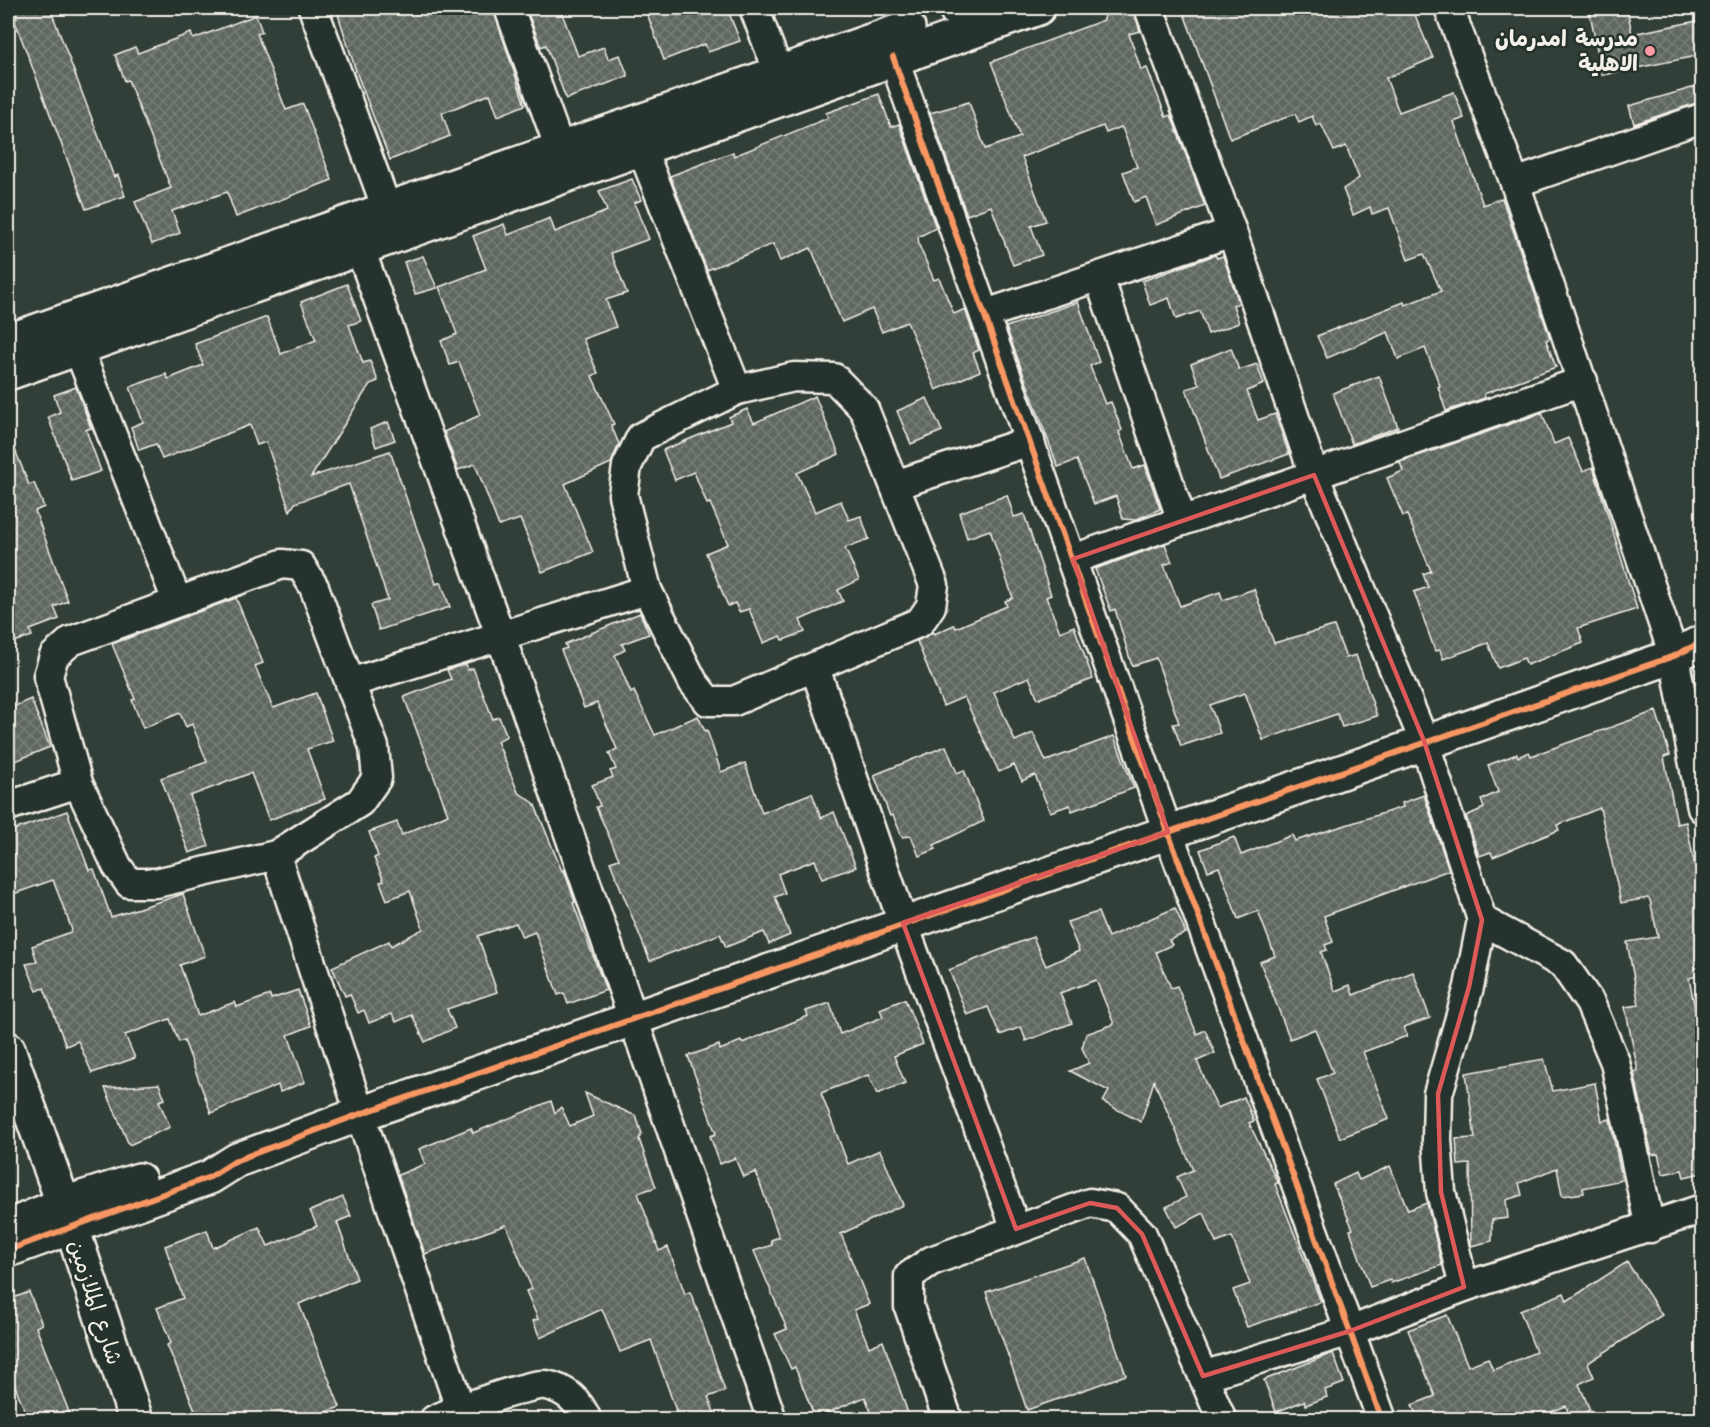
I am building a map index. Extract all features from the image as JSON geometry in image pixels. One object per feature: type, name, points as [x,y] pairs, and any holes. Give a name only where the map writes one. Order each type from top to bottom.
[{"type":"street","points":[[313,8],[387,209]]},
{"type":"street","points":[[509,8],[560,148]]},
{"type":"street","points":[[754,8],[779,73]]},
{"type":"street","points":[[8,373],[893,57],[1038,8]]},
{"type":"street","points":[[1149,8],[1232,232],[1314,475],[1425,741],[1482,920],[1469,987],[1438,1094],[1437,1140],[1441,1192],[1464,1287]]},
{"type":"street","points":[[1449,8],[1515,183],[1583,381],[1688,649],[1702,808]]},
{"type":"street","points":[[8,341],[958,9]]},
{"type":"street","points":[[893,57],[1168,832],[1382,1419]]},
{"type":"street","points":[[1515,183],[1702,118]]},
{"type":"street","points":[[640,147],[737,390]]},
{"type":"street","points":[[986,314],[1232,232]]},
{"type":"street","points":[[360,249],[501,638],[772,1419]]},
{"type":"street","points":[[1099,277],[1182,521]]},
{"type":"street","points":[[78,348],[177,601]]},
{"type":"street","points":[[794,377],[834,378],[864,409],[934,585],[931,606],[920,622],[734,701],[708,701],[693,682],[647,590],[623,495],[632,456],[641,437],[737,390],[794,377]]},
{"type":"street","points":[[1073,559],[1583,381]]},
{"type":"street","points":[[895,485],[1030,441]]},
{"type":"street","points":[[282,564],[302,566],[314,587],[374,747],[377,778],[360,802],[276,855],[156,883],[129,883],[117,866],[78,783],[48,676],[54,656],[71,641],[177,601],[282,564]]},
{"type":"street","points":[[350,683],[501,638],[647,590]]},
{"type":"street","points":[[8,1227],[68,1216],[210,1177],[237,1160],[360,1114],[634,1020],[903,923],[1688,649]]},
{"type":"street","points":[[815,668],[903,923],[1016,1230]]},
{"type":"street","points":[[8,806],[78,783]]},
{"type":"street","points":[[276,855],[360,1114],[460,1408]]},
{"type":"street","points":[[1482,920],[1563,964],[1590,1003],[1615,1062],[1650,1228]]},
{"type":"street","name":"شارع الملازمين","points":[[8,1048],[68,1216],[135,1419]]},
{"type":"street","points":[[46,1155],[90,1183],[116,1188]]},
{"type":"street","points":[[8,1250],[116,1188],[206,1160],[237,1160]]},
{"type":"street","points":[[948,1419],[909,1307],[909,1276],[931,1260],[1090,1203],[1117,1208],[1142,1234],[1222,1419]]},
{"type":"street","points":[[1203,1377],[1350,1331],[1464,1287],[1650,1228],[1702,1209]]},
{"type":"street","points":[[434,1419],[460,1408],[543,1384],[567,1392],[587,1419]]},
{"type":"highlighted area","points":[[1314,475],[1424,741],[1482,920],[1469,987],[1438,1094],[1441,1192],[1464,1287],[1350,1331],[1203,1376],[1142,1234],[1117,1208],[1090,1203],[1016,1229],[903,923],[1168,832],[1073,559]]},
{"type":"building","points":[[13,8],[50,8],[114,177],[118,175],[125,196],[86,209],[14,19],[17,18]]},
{"type":"building","points":[[336,8],[493,8],[525,105],[498,116],[490,94],[442,113],[450,136],[390,160],[357,74]]},
{"type":"building","points":[[526,8],[560,8],[578,56],[604,47],[608,59],[620,55],[628,76],[566,99],[546,45],[541,47]]},
{"type":"building","points":[[645,8],[727,8],[740,41],[708,52],[705,44],[664,60]]},
{"type":"building","points":[[1133,8],[1140,31],[1129,34],[1141,70],[1147,68],[1166,117],[1171,115],[1205,206],[1156,225],[1146,197],[1134,202],[1123,172],[1137,167],[1123,130],[1121,127],[1106,133],[1103,126],[1022,157],[1046,221],[1031,226],[1042,255],[1013,265],[991,206],[967,215],[930,113],[969,102],[985,149],[1020,137],[991,62],[1104,20],[1105,14]]},
{"type":"building","points":[[1182,8],[1412,8],[1433,58],[1386,78],[1399,112],[1454,92],[1464,118],[1454,122],[1483,205],[1502,198],[1550,338],[1546,340],[1556,367],[1484,394],[1485,398],[1446,411],[1438,387],[1440,386],[1425,348],[1398,359],[1388,332],[1327,358],[1317,336],[1404,302],[1405,305],[1441,291],[1424,254],[1408,260],[1389,208],[1372,214],[1370,207],[1353,215],[1343,189],[1359,178],[1346,146],[1334,151],[1321,124],[1316,126],[1312,116],[1299,122],[1295,114],[1230,139]]},
{"type":"building","name":"مدرسة امدرمان الاهلية","points":[[1589,8],[1627,8],[1632,34],[1702,20],[1702,55],[1602,75]]},
{"type":"building","points":[[256,15],[262,32],[257,34],[286,110],[303,104],[332,180],[236,217],[227,192],[172,211],[180,233],[152,244],[135,202],[171,188],[128,80],[125,81],[115,55],[135,47],[138,53],[191,33],[193,39]]},
{"type":"building","points":[[1702,85],[1702,101],[1634,124],[1629,106]]},
{"type":"building","points":[[879,94],[891,127],[899,124],[936,228],[918,237],[919,245],[934,280],[939,278],[954,314],[965,309],[979,350],[973,353],[980,371],[936,390],[907,322],[882,332],[872,309],[842,322],[811,248],[780,261],[773,244],[707,270],[670,176],[733,152],[734,156],[828,118],[826,113]]},
{"type":"building","points":[[632,179],[641,200],[634,203],[649,239],[611,253],[627,293],[606,300],[616,327],[583,339],[598,373],[592,376],[614,424],[611,425],[619,444],[611,463],[565,484],[593,552],[542,572],[520,519],[499,526],[475,464],[458,470],[444,432],[480,415],[459,362],[450,365],[441,341],[457,334],[439,287],[486,269],[473,236],[504,224],[508,235],[550,218],[555,232],[607,211],[599,191]]},
{"type":"building","points":[[1215,255],[1217,258],[1223,256],[1239,303],[1233,305],[1239,323],[1208,334],[1200,311],[1176,319],[1169,298],[1150,305],[1142,281]]},
{"type":"building","points":[[423,256],[437,288],[415,294],[404,262]]},
{"type":"building","points":[[347,284],[361,321],[349,325],[363,363],[370,361],[378,381],[370,384],[311,477],[390,451],[436,584],[441,582],[450,607],[379,630],[371,605],[388,600],[349,484],[295,503],[290,511],[266,442],[257,445],[250,425],[162,459],[156,444],[139,450],[131,427],[143,422],[130,387],[166,374],[168,379],[203,365],[195,344],[267,317],[281,354],[316,340],[301,302]]},
{"type":"building","points":[[1078,302],[1099,362],[1090,366],[1105,404],[1111,402],[1133,469],[1145,465],[1160,509],[1135,520],[1123,519],[1116,496],[1094,504],[1077,460],[1058,467],[1006,327]]},
{"type":"building","points":[[1231,348],[1239,370],[1257,364],[1264,384],[1247,391],[1258,420],[1275,414],[1289,454],[1219,479],[1186,389],[1199,385],[1191,364]]},
{"type":"building","points":[[1379,376],[1398,427],[1352,444],[1333,393]]},
{"type":"building","points":[[76,387],[91,428],[86,430],[101,471],[72,481],[48,417],[60,412],[54,395]]},
{"type":"building","points":[[815,396],[839,454],[797,473],[815,512],[841,501],[849,520],[861,516],[869,539],[845,548],[859,580],[838,590],[843,601],[800,620],[805,632],[783,640],[781,636],[763,643],[749,609],[739,612],[735,603],[728,606],[706,553],[728,544],[710,503],[707,504],[694,472],[675,480],[663,450],[731,422],[729,417],[747,409],[754,423]]},
{"type":"building","points":[[927,398],[942,431],[911,444],[897,411]]},
{"type":"building","points":[[1542,413],[1554,444],[1568,438],[1583,471],[1593,467],[1637,609],[1578,628],[1583,643],[1527,665],[1524,658],[1498,668],[1488,643],[1443,659],[1440,650],[1435,651],[1414,592],[1428,587],[1423,574],[1431,571],[1407,515],[1403,516],[1387,478],[1403,471],[1400,462]]},
{"type":"building","points":[[388,422],[395,440],[376,447],[370,429]]},
{"type":"building","points":[[8,432],[29,485],[34,483],[44,507],[35,511],[68,601],[54,607],[59,619],[30,630],[32,636],[8,644]]},
{"type":"building","points":[[1007,495],[1014,517],[1024,514],[1051,595],[1046,597],[1060,632],[1074,626],[1093,679],[1038,699],[1029,677],[994,692],[1015,741],[1033,733],[1046,761],[1114,736],[1134,788],[1072,811],[1070,805],[1050,812],[1035,775],[1022,781],[1014,765],[999,772],[964,697],[943,706],[917,641],[933,632],[934,634],[954,625],[956,628],[1007,606],[1005,601],[1013,598],[990,530],[967,538],[959,513]]},
{"type":"building","points":[[1165,544],[1172,562],[1164,565],[1180,606],[1220,592],[1223,600],[1254,589],[1274,643],[1334,626],[1346,658],[1356,655],[1377,716],[1342,727],[1337,714],[1263,740],[1245,693],[1210,705],[1220,733],[1181,746],[1173,724],[1179,723],[1156,658],[1132,666],[1115,609],[1111,611],[1095,569]]},
{"type":"building","points":[[236,598],[263,663],[255,666],[273,708],[316,693],[333,741],[307,749],[325,799],[269,820],[251,773],[190,796],[209,846],[189,853],[161,778],[207,762],[192,724],[186,727],[180,713],[143,728],[132,700],[135,699],[112,644]]},
{"type":"building","points":[[640,613],[649,634],[622,644],[625,650],[615,655],[631,693],[634,691],[655,735],[698,716],[705,731],[707,730],[721,772],[745,763],[762,813],[812,793],[821,818],[834,812],[856,867],[822,879],[815,860],[778,874],[785,893],[775,897],[790,935],[769,944],[764,932],[726,947],[720,934],[650,961],[610,862],[619,859],[596,807],[600,806],[592,785],[613,777],[610,771],[616,769],[609,753],[617,749],[597,703],[584,708],[561,650],[567,648],[565,644]]},
{"type":"building","points":[[466,664],[468,670],[473,668],[493,719],[499,717],[507,736],[497,741],[518,792],[534,803],[562,871],[564,870],[575,902],[573,903],[606,990],[568,1004],[564,993],[558,995],[535,932],[522,937],[516,923],[478,936],[497,992],[447,1009],[455,1028],[425,1042],[412,1015],[396,1022],[392,1014],[369,1023],[364,1010],[358,1013],[350,994],[345,996],[332,967],[389,941],[391,946],[423,929],[410,891],[387,900],[380,882],[384,881],[374,858],[378,856],[369,832],[397,822],[402,835],[448,814],[404,697],[451,679],[447,670]]},
{"type":"building","points":[[31,699],[50,747],[8,764],[8,709]]},
{"type":"building","points":[[1656,711],[1670,755],[1664,757],[1677,824],[1686,822],[1702,901],[1702,975],[1689,978],[1702,1045],[1702,1173],[1684,1177],[1682,1170],[1663,1174],[1658,1154],[1652,1155],[1634,1072],[1638,1071],[1625,1007],[1639,1005],[1627,942],[1658,937],[1650,900],[1648,898],[1621,903],[1600,808],[1557,825],[1559,830],[1493,857],[1491,852],[1479,856],[1466,816],[1484,808],[1481,800],[1498,792],[1488,765],[1517,754],[1518,757],[1529,752],[1531,756]]},
{"type":"building","points":[[946,746],[957,773],[964,770],[984,821],[934,845],[936,849],[919,856],[911,836],[902,837],[893,815],[890,816],[874,775]]},
{"type":"building","points":[[1424,795],[1449,870],[1324,916],[1333,942],[1325,945],[1327,950],[1321,952],[1335,991],[1350,985],[1353,995],[1413,972],[1430,1018],[1404,1027],[1407,1036],[1363,1052],[1389,1119],[1340,1138],[1317,1079],[1333,1073],[1315,1029],[1290,1039],[1260,962],[1275,956],[1258,911],[1238,919],[1219,867],[1208,871],[1200,850],[1234,837],[1241,855],[1292,835],[1295,841],[1403,807],[1402,803]]},
{"type":"building","points":[[67,811],[89,870],[94,869],[111,917],[183,894],[205,956],[180,965],[198,1016],[235,1002],[237,1007],[270,995],[271,999],[298,990],[311,1026],[288,1035],[305,1082],[280,1092],[278,1085],[211,1113],[184,1040],[179,1042],[170,1019],[125,1035],[135,1058],[92,1073],[78,1041],[66,1046],[44,988],[37,991],[26,964],[37,962],[32,946],[72,930],[53,880],[8,896],[8,832]]},
{"type":"building","points":[[1175,908],[1186,933],[1169,940],[1172,945],[1156,952],[1171,988],[1177,986],[1197,1034],[1205,1030],[1215,1053],[1197,1061],[1217,1108],[1244,1097],[1254,1121],[1249,1123],[1278,1183],[1275,1184],[1321,1302],[1247,1327],[1233,1290],[1250,1284],[1232,1237],[1216,1243],[1204,1213],[1176,1227],[1166,1207],[1186,1197],[1177,1177],[1193,1170],[1154,1081],[1141,1122],[1103,1102],[1109,1091],[1070,1071],[1089,1063],[1082,1048],[1086,1034],[1114,1024],[1096,980],[1060,993],[1072,1023],[1026,1041],[1021,1027],[1000,1035],[988,1007],[967,1015],[949,970],[1033,937],[1046,966],[1079,951],[1067,922],[1098,912],[1108,937]]},
{"type":"building","points":[[905,999],[923,1044],[894,1056],[905,1083],[877,1094],[868,1075],[821,1093],[848,1164],[880,1150],[903,1205],[841,1234],[869,1304],[854,1310],[869,1347],[883,1341],[910,1419],[874,1419],[865,1397],[815,1418],[795,1367],[791,1369],[775,1334],[787,1329],[754,1251],[772,1245],[771,1240],[779,1237],[756,1172],[743,1177],[735,1158],[720,1164],[710,1136],[716,1134],[688,1056],[719,1045],[720,1050],[741,1041],[742,1043],[808,1016],[806,1011],[830,1003],[840,1034],[883,1017],[880,1009]]},
{"type":"building","points":[[1544,1059],[1553,1091],[1595,1083],[1602,1121],[1610,1119],[1622,1180],[1583,1188],[1584,1193],[1562,1196],[1557,1168],[1519,1183],[1522,1195],[1506,1200],[1508,1218],[1492,1220],[1492,1241],[1471,1246],[1470,1164],[1458,1165],[1456,1139],[1475,1138],[1466,1073]]},
{"type":"building","points":[[159,1084],[165,1099],[159,1101],[170,1127],[129,1145],[105,1088]]},
{"type":"building","points":[[585,1093],[636,1116],[642,1134],[639,1139],[656,1187],[638,1193],[659,1251],[668,1247],[685,1294],[690,1292],[699,1314],[725,1391],[708,1397],[717,1419],[679,1419],[651,1340],[620,1352],[602,1309],[540,1338],[533,1321],[538,1319],[526,1291],[532,1289],[506,1225],[425,1254],[398,1175],[425,1164],[419,1149],[471,1128],[473,1133],[551,1101],[555,1113],[561,1107],[570,1126],[593,1116]]},
{"type":"building","points":[[1390,1166],[1408,1210],[1427,1203],[1442,1265],[1391,1283],[1390,1280],[1370,1287],[1350,1230],[1353,1229],[1333,1184],[1356,1173],[1359,1180]]},
{"type":"building","points":[[343,1197],[351,1216],[337,1222],[357,1279],[299,1304],[340,1407],[307,1419],[199,1419],[167,1345],[171,1343],[157,1308],[183,1298],[165,1246],[207,1230],[213,1248],[259,1227],[268,1246],[317,1226],[310,1211]]},
{"type":"building","points":[[1085,1258],[1126,1375],[1027,1410],[986,1292]]},
{"type":"building","points":[[1627,1262],[1662,1315],[1588,1363],[1594,1377],[1579,1384],[1590,1410],[1570,1418],[1566,1406],[1534,1419],[1418,1419],[1412,1405],[1435,1396],[1408,1330],[1447,1315],[1468,1366],[1488,1358],[1493,1370],[1536,1352],[1520,1311],[1564,1293],[1567,1301]]},
{"type":"building","points":[[29,1292],[42,1324],[36,1327],[69,1412],[49,1419],[28,1419],[8,1368],[8,1300]]},
{"type":"building","points":[[1333,1353],[1344,1383],[1325,1390],[1327,1397],[1306,1405],[1304,1401],[1276,1412],[1264,1380]]},
{"type":"cycle path","points":[[893,57],[1168,832],[1382,1420]]},
{"type":"cycle path","points":[[8,1250],[210,1177],[237,1160],[360,1114],[1674,656],[1702,642]]},
{"type":"place","name":"مدرسة امدرمان الاهلية","points":[[1650,51]]}]
